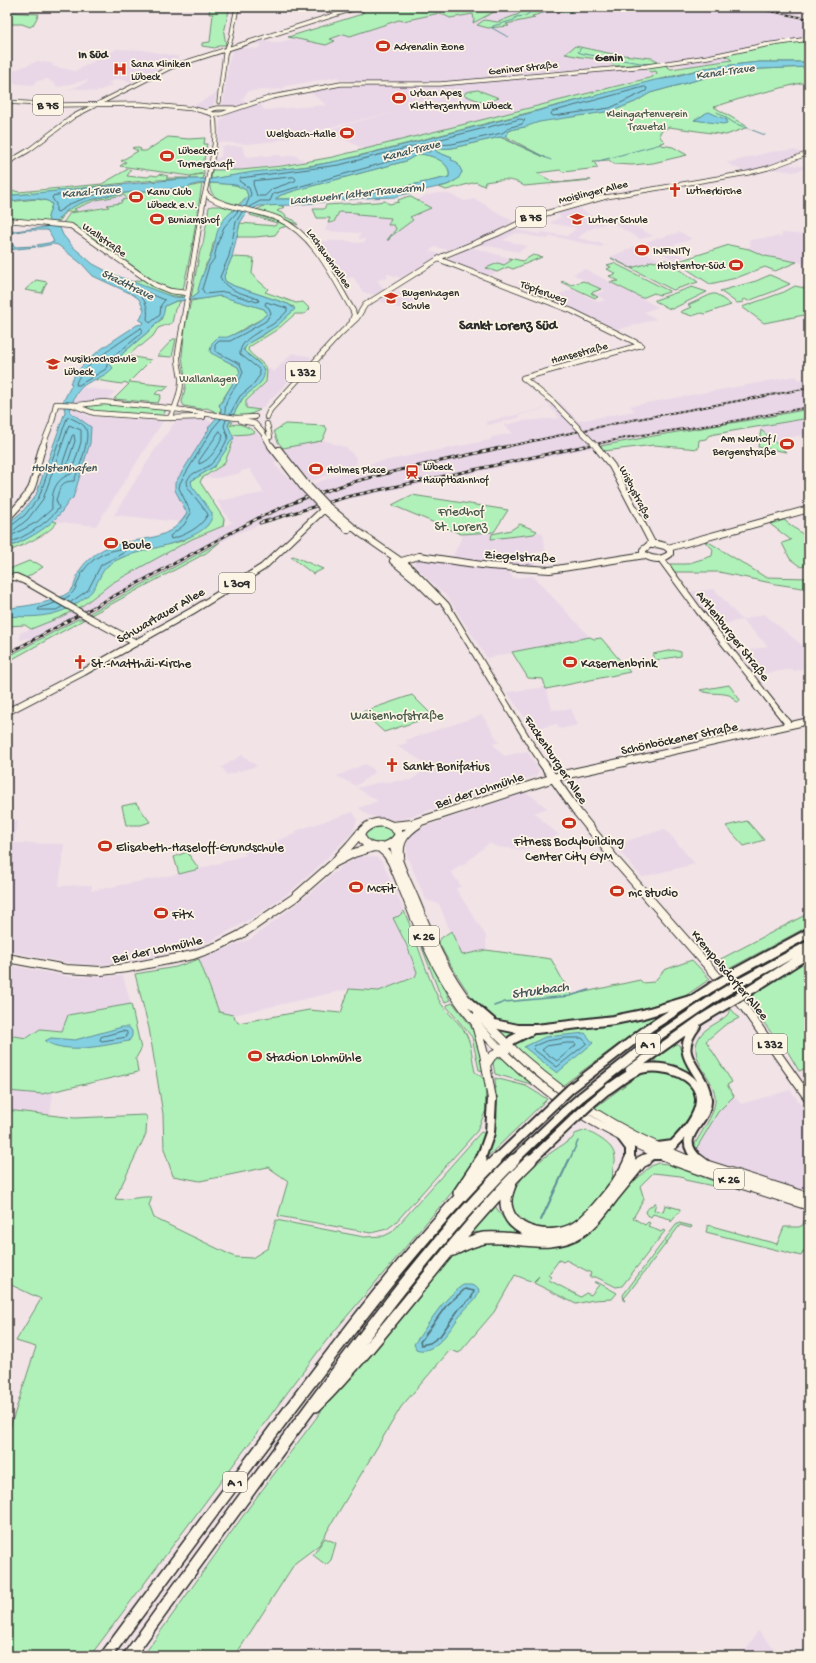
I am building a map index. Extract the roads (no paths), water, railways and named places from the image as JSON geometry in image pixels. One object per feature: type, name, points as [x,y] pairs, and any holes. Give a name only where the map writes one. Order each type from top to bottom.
[{"type":"highway","name":"A 1","points":[[106,1656],[350,1328],[405,1259],[506,1147],[570,1089],[649,1028],[690,1000],[737,972],[809,933]]},
{"type":"highway","name":"A 1","points":[[130,1656],[300,1422],[424,1258],[518,1154],[581,1097],[660,1034],[719,995],[809,945]]},
{"type":"highway","points":[[300,1422],[340,1383],[371,1348],[501,1189],[590,1104],[638,1064],[700,1020],[809,954]]},
{"type":"highway","points":[[466,1000],[494,1024],[518,1029],[536,1029],[630,1017],[690,1000]]},
{"type":"highway","points":[[700,1020],[688,1038],[687,1050],[692,1064],[704,1085],[707,1101],[706,1109],[690,1135],[688,1142],[692,1153],[706,1166]]},
{"type":"highway","points":[[504,1047],[525,1032],[536,1029]]},
{"type":"highway","points":[[446,1255],[461,1244],[474,1239],[488,1237],[540,1242],[560,1241],[576,1234],[591,1223],[641,1162],[673,1145],[695,1116],[699,1108],[700,1100],[696,1086],[682,1074],[671,1069],[658,1067],[637,1070],[607,1090]]},
{"type":"highway","points":[[456,1201],[464,1183],[477,1166],[484,1152],[492,1125],[492,1099]]},
{"type":"highway","points":[[531,1160],[510,1183],[505,1196],[506,1210],[514,1222],[525,1230],[540,1235],[558,1235],[573,1229],[586,1220],[629,1163],[631,1151],[621,1136]]},
{"type":"main road","points":[[212,111],[220,102],[226,55],[230,46],[237,7]]},
{"type":"main road","points":[[70,119],[93,105],[171,66],[230,46],[242,44],[358,7]]},
{"type":"main road","points":[[230,46],[231,38]]},
{"type":"main road","name":"Geniner Straße","points":[[225,111],[276,96],[341,84],[440,84],[647,66],[708,57],[770,44],[809,39]]},
{"type":"main road","points":[[215,52],[226,55]]},
{"type":"main road","points":[[7,163],[30,149],[83,109],[106,100],[116,94]]},
{"type":"main road","points":[[106,100],[119,104]]},
{"type":"main road","name":"B 75","points":[[7,102],[93,105],[132,104]]},
{"type":"main road","name":"B 75","points":[[7,102],[65,106],[132,104],[212,111]]},
{"type":"main road","points":[[220,102],[225,111]]},
{"type":"main road","points":[[65,106],[83,109]]},
{"type":"main road","points":[[212,111],[225,111]]},
{"type":"main road","points":[[212,111],[225,111]]},
{"type":"main road","points":[[170,418],[175,408],[181,385],[178,360],[186,297],[210,203],[205,189],[215,129],[215,120],[212,111]]},
{"type":"main road","points":[[215,129],[218,120],[225,111]]},
{"type":"main road","name":"Moislinger Allee","points":[[267,417],[269,411],[283,395],[352,321],[357,318],[365,305],[438,259],[456,250],[497,234],[530,218],[587,201],[619,194],[748,173],[770,168],[809,153]]},
{"type":"main road","name":"Lachswehrallee","points":[[205,189],[210,203]]},
{"type":"main road","name":"Lachswehrallee","points":[[210,203],[231,206],[283,221],[295,227],[304,234],[351,307],[354,314],[352,321]]},
{"type":"main road","name":"Lachswehrallee","points":[[210,203],[231,206]]},
{"type":"main road","name":"Wallstraße","points":[[7,220],[67,224],[155,285],[186,297]]},
{"type":"main road","name":"Töpferweg","points":[[438,259],[572,311],[641,345]]},
{"type":"main road","name":"B 75","points":[[351,307],[365,305]]},
{"type":"main road","name":"Hansestraße","points":[[522,378],[641,345]]},
{"type":"main road","name":"Wisbystraße","points":[[522,378],[553,402],[599,450],[612,466],[653,544]]},
{"type":"main road","name":"Moislinger Allee","points":[[257,416],[283,395]]},
{"type":"main road","points":[[7,518],[19,507],[31,488],[38,458],[52,422],[56,404],[73,405],[101,402],[175,408],[254,424],[267,424]]},
{"type":"main road","points":[[73,405],[92,413],[170,418],[216,416]]},
{"type":"main road","points":[[234,419],[257,416],[267,417]]},
{"type":"main road","name":"L 332","points":[[254,424],[252,420],[257,416]]},
{"type":"main road","name":"L 332","points":[[267,417],[271,420],[267,424]]},
{"type":"main road","points":[[234,419],[259,431],[269,442]]},
{"type":"main road","name":"Fackenburger Allee","points":[[254,424],[264,432],[287,468],[326,508],[398,562],[451,615],[529,742],[596,836],[657,907]]},
{"type":"main road","name":"Fackenburger Allee","points":[[267,424],[268,432],[275,447],[288,460],[305,487]]},
{"type":"main road","name":"Fackenburger Allee","points":[[326,508],[334,519],[398,562]]},
{"type":"main road","name":"Schwartauer Allee","points":[[7,712],[136,643],[263,567],[315,520],[313,519],[326,508]]},
{"type":"main road","points":[[668,548],[671,552],[670,554],[661,559],[652,558],[645,555],[643,552],[644,548],[653,544],[668,548],[809,509]]},
{"type":"main road","points":[[315,520],[334,519]]},
{"type":"main road","name":"Ziegelstraße","points":[[398,562],[419,556],[489,566],[550,570],[645,555]]},
{"type":"main road","name":"Artlenburger Straße","points":[[661,559],[699,612],[789,725]]},
{"type":"main road","points":[[7,578],[22,579],[136,643]]},
{"type":"main road","name":"Schönböckener Straße","points":[[554,777],[809,721]]},
{"type":"main road","name":"Bei der Lohmühle","points":[[392,826],[412,824],[554,777]]},
{"type":"main road","name":"K 26","points":[[405,877],[403,864],[399,854],[400,844],[407,832],[423,820]]},
{"type":"main road","points":[[374,823],[382,823],[392,826],[399,834],[397,840],[393,843],[376,847],[363,842],[360,838],[360,833],[364,827],[374,823]]},
{"type":"main road","name":"Bei der Lohmühle","points":[[399,834],[412,824]]},
{"type":"main road","name":"Bei der Lohmühle","points":[[7,958],[66,969],[94,971],[127,968],[193,955],[227,942],[260,922],[294,898],[334,863],[360,833]]},
{"type":"main road","name":"K 26","points":[[393,843],[397,860],[448,971],[466,1000],[504,1047],[519,1056],[588,1110],[660,1151],[809,1198]]},
{"type":"main road","name":"Bei der Lohmühle","points":[[334,863],[354,853],[376,847]]},
{"type":"main road","name":"K 26","points":[[376,847],[387,854],[392,862],[441,973],[459,1002],[475,1023],[504,1047],[552,1092],[595,1122],[621,1136],[716,1175],[809,1205]]},
{"type":"main road","points":[[354,853],[366,851],[375,852],[382,854],[392,862]]},
{"type":"main road","name":"Krempelsdorfer Allee","points":[[657,907],[744,1007],[809,1099]]},
{"type":"main road","points":[[475,1023],[486,1064],[492,1099]]},
{"type":"main road","points":[[486,1064],[492,1056],[504,1047]]},
{"type":"water","points":[[759,62],[809,62],[809,67],[761,69],[708,77],[650,93],[635,102],[612,111],[539,122],[509,131],[504,138],[500,137],[452,148],[437,149],[435,150],[437,152],[452,158],[451,160],[457,162],[462,172],[458,179],[447,185],[397,196],[398,197],[259,206],[247,212],[240,223],[232,257],[224,276],[225,281],[234,286],[288,304],[295,309],[277,326],[249,343],[243,350],[262,366],[264,376],[262,381],[242,399],[228,425],[234,439],[232,439],[215,466],[191,481],[192,486],[212,513],[209,523],[201,531],[174,543],[114,561],[105,568],[92,591],[72,606],[55,613],[45,615],[26,617],[7,616],[7,605],[10,608],[34,604],[53,600],[68,593],[73,588],[77,576],[85,563],[92,556],[104,549],[127,542],[160,535],[170,531],[179,523],[187,513],[175,490],[175,483],[209,429],[208,428],[221,412],[221,408],[219,406],[240,372],[238,367],[211,353],[212,343],[218,337],[229,337],[256,323],[267,313],[264,309],[220,296],[176,301],[165,306],[163,316],[153,326],[155,326],[119,358],[113,360],[110,364],[113,368],[102,376],[83,386],[74,398],[70,412],[91,427],[90,443],[73,498],[61,513],[46,527],[27,539],[7,548],[7,524],[22,512],[36,495],[65,412],[63,402],[72,384],[70,383],[91,357],[137,325],[142,324],[144,322],[139,320],[144,310],[139,299],[132,294],[93,276],[82,264],[58,245],[53,244],[38,247],[37,245],[54,242],[49,231],[47,230],[27,230],[10,233],[9,235],[14,247],[36,247],[7,250],[7,232],[45,227],[50,224],[48,217],[52,204],[48,201],[37,199],[24,199],[7,202],[7,194],[15,195],[181,179],[211,179],[253,172],[312,166],[352,158],[705,68]],"holes":[[[418,154],[434,157],[444,163],[449,172],[449,177],[402,187],[402,189],[328,197],[275,199],[281,195],[297,190],[406,161]],[[212,183],[236,185],[246,190],[248,196],[226,217],[220,225],[212,254],[200,281],[199,292],[191,298],[173,297],[112,274],[93,264],[72,246],[56,224],[64,213],[77,205],[94,199],[135,192],[186,188],[196,184]]]},
{"type":"water","points":[[709,112],[727,120],[727,123],[723,124],[694,120]]},
{"type":"water","points":[[122,1027],[129,1027],[132,1031],[132,1036],[129,1041],[86,1048],[75,1048],[54,1045],[45,1041],[51,1038],[75,1040]]},
{"type":"water","points":[[585,1033],[593,1043],[557,1073],[524,1047],[545,1037]]},
{"type":"water","points":[[463,1285],[471,1285],[478,1288],[479,1291],[476,1298],[437,1344],[423,1350],[416,1349],[414,1344],[436,1312],[455,1291]]},
{"type":"waterway","points":[[508,37],[492,28],[493,26],[514,20],[516,17],[525,16],[538,7]]},
{"type":"waterway","points":[[581,48],[578,52],[584,54],[647,64]]},
{"type":"waterway","points":[[717,112],[734,123],[765,135]]},
{"type":"waterway","points":[[504,138],[551,160]]},
{"type":"waterway","points":[[595,162],[661,144]]},
{"type":"waterway","name":"Strukbach","points":[[494,1006],[505,1002],[570,996],[589,990]]},
{"type":"waterway","points":[[569,1161],[578,1141]]},
{"type":"waterway","points":[[541,1220],[569,1160]]},
{"type":"railway","points":[[384,7],[446,7]]},
{"type":"railway","points":[[751,7],[809,19]]},
{"type":"railway","points":[[505,447],[627,421],[809,388]]},
{"type":"railway","points":[[581,447],[635,436],[718,424],[809,407]]},
{"type":"railway","points":[[7,654],[260,517],[307,497],[353,482],[400,470],[509,446]]},
{"type":"railway","points":[[260,523],[346,497],[585,446]]},
{"type":"place","name":"Adrenalin Zone","points":[[383,46]]},
{"type":"place","name":"Sana Kliniken Lübeck","points":[[120,69]]},
{"type":"place","name":"Urban Apes Kletterzentrum Lübeck","points":[[399,98]]},
{"type":"place","name":"Welsbach-Halle","points":[[347,133]]},
{"type":"place","name":"Lübecker Turnerschaft","points":[[167,156]]},
{"type":"place","name":"Lutherkirche","points":[[675,190]]},
{"type":"place","name":"Kanu Club Lübeck e.V.","points":[[136,197]]},
{"type":"place","name":"Buniamshof","points":[[157,219]]},
{"type":"place","name":"Luther Schule","points":[[577,219]]},
{"type":"place","name":"INFINITY","points":[[642,250]]},
{"type":"place","name":"Holstentor-Süd","points":[[736,265]]},
{"type":"place","name":"Bugenhagen Schule","points":[[391,298]]},
{"type":"place","name":"Musikhochschule Lübeck","points":[[53,364]]},
{"type":"place","name":"Am Neuhof / Bergenstraße","points":[[787,444]]},
{"type":"place","name":"Holmes Place","points":[[316,469]]},
{"type":"place","name":"Lübeck Hauptbahnhof","points":[[412,472]]},
{"type":"place","name":"Boule","points":[[111,543]]},
{"type":"place","name":"St.-Matthäi-Kirche","points":[[80,662]]},
{"type":"place","name":"Kasernenbrink","points":[[570,662]]},
{"type":"place","name":"Sankt Bonifatius","points":[[392,765]]},
{"type":"place","name":"Fitness Bodybuilding Center City GYM","points":[[569,823]]},
{"type":"place","name":"Elisabeth-Haseloff-Grundschule","points":[[105,846]]},
{"type":"place","name":"McFit","points":[[356,887]]},
{"type":"place","name":"mc studio","points":[[617,891]]},
{"type":"place","name":"FitX","points":[[161,913]]},
{"type":"place","name":"Stadion Lohmühle","points":[[255,1056]]},
{"type":"district","name":"In Süd","points":[[93,54]]},
{"type":"district","name":"Genin","points":[[609,57]]},
{"type":"district","name":"Sankt Lorenz Süd","points":[[508,324]]},
{"type":"water label","name":"Kanal-Trave","points":[[725,71]]},
{"type":"water label","name":"Kanal-Trave","points":[[411,150]]},
{"type":"water label","name":"Kanal-Trave","points":[[91,191]]},
{"type":"water label","name":"Lachswehr (alter Travearm)","points":[[357,193]]},
{"type":"water label","name":"Stadttrave","points":[[128,284]]},
{"type":"water label","name":"Holstenhafen","points":[[64,467]]},
{"type":"park label","name":"Kleingartenverein Travetal","points":[[647,119]]},
{"type":"park label","name":"Wallanlagen","points":[[208,378]]},
{"type":"park label","name":"Friedhof St. Lorenz","points":[[461,518]]},
{"type":"park label","name":"Waisenhofstraße","points":[[397,714]]}]
